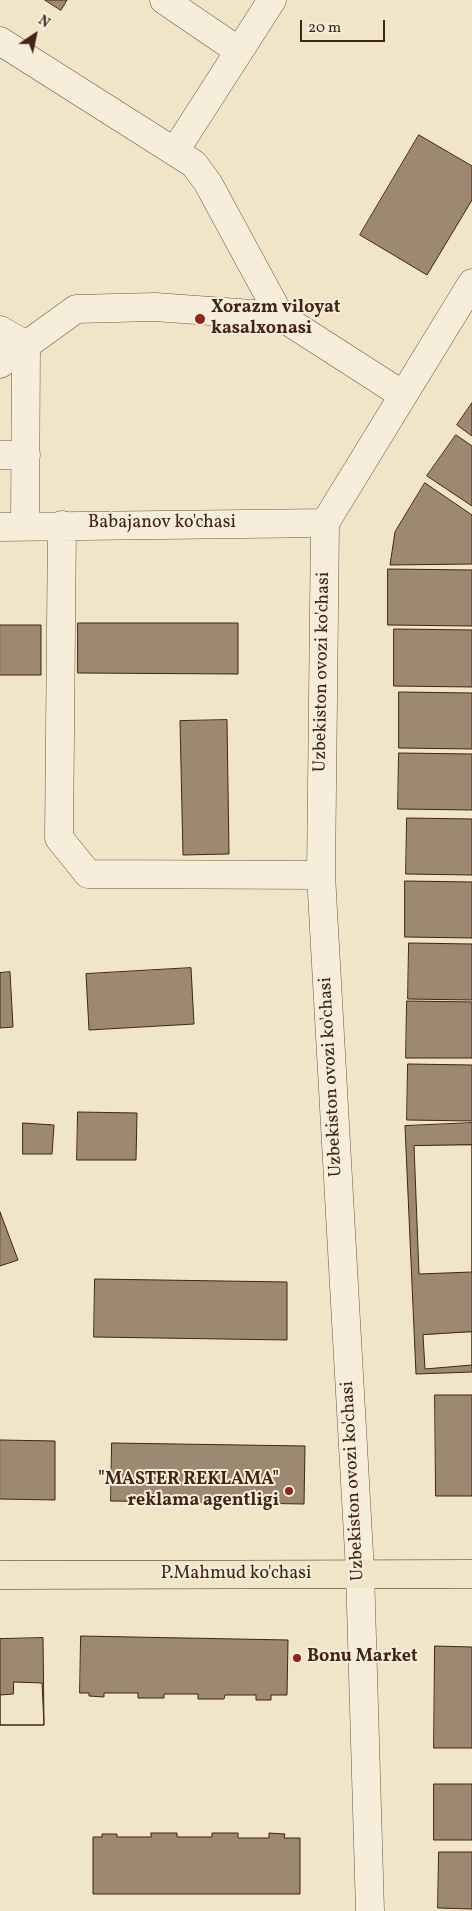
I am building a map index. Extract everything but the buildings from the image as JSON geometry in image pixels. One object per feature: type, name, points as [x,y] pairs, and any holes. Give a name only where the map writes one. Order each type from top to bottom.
[{"type":"main road","name":"P.Mahmud ko'chasi","points":[[0,1575],[472,1574]]},
{"type":"street","points":[[164,0],[239,51]]},
{"type":"street","points":[[175,151],[272,0]]},
{"type":"street","points":[[0,42],[194,164],[208,183],[280,316]]},
{"type":"street","points":[[325,523],[472,283]]},
{"type":"street","points":[[0,364],[76,309],[155,307],[280,316],[403,395]]},
{"type":"street","points":[[0,330],[26,345]]},
{"type":"street","points":[[13,527],[13,455],[26,345]]},
{"type":"street","name":"Babajanov ko'chasi","points":[[13,527],[325,523]]},
{"type":"street","name":"Uzbekiston ovozi ko'chasi","points":[[325,523],[321,875],[360,1561],[370,1911]]},
{"type":"street","points":[[62,525],[59,838],[88,874],[321,875]]},
{"type":"place","name":"Xorazm viloyat kasalxonasi","points":[[200,319]]},
{"type":"place","name":"\"MASTER REKLAMA\" reklama agentligi","points":[[289,1491]]},
{"type":"place","name":"Bonu Market","points":[[297,1658]]}]
